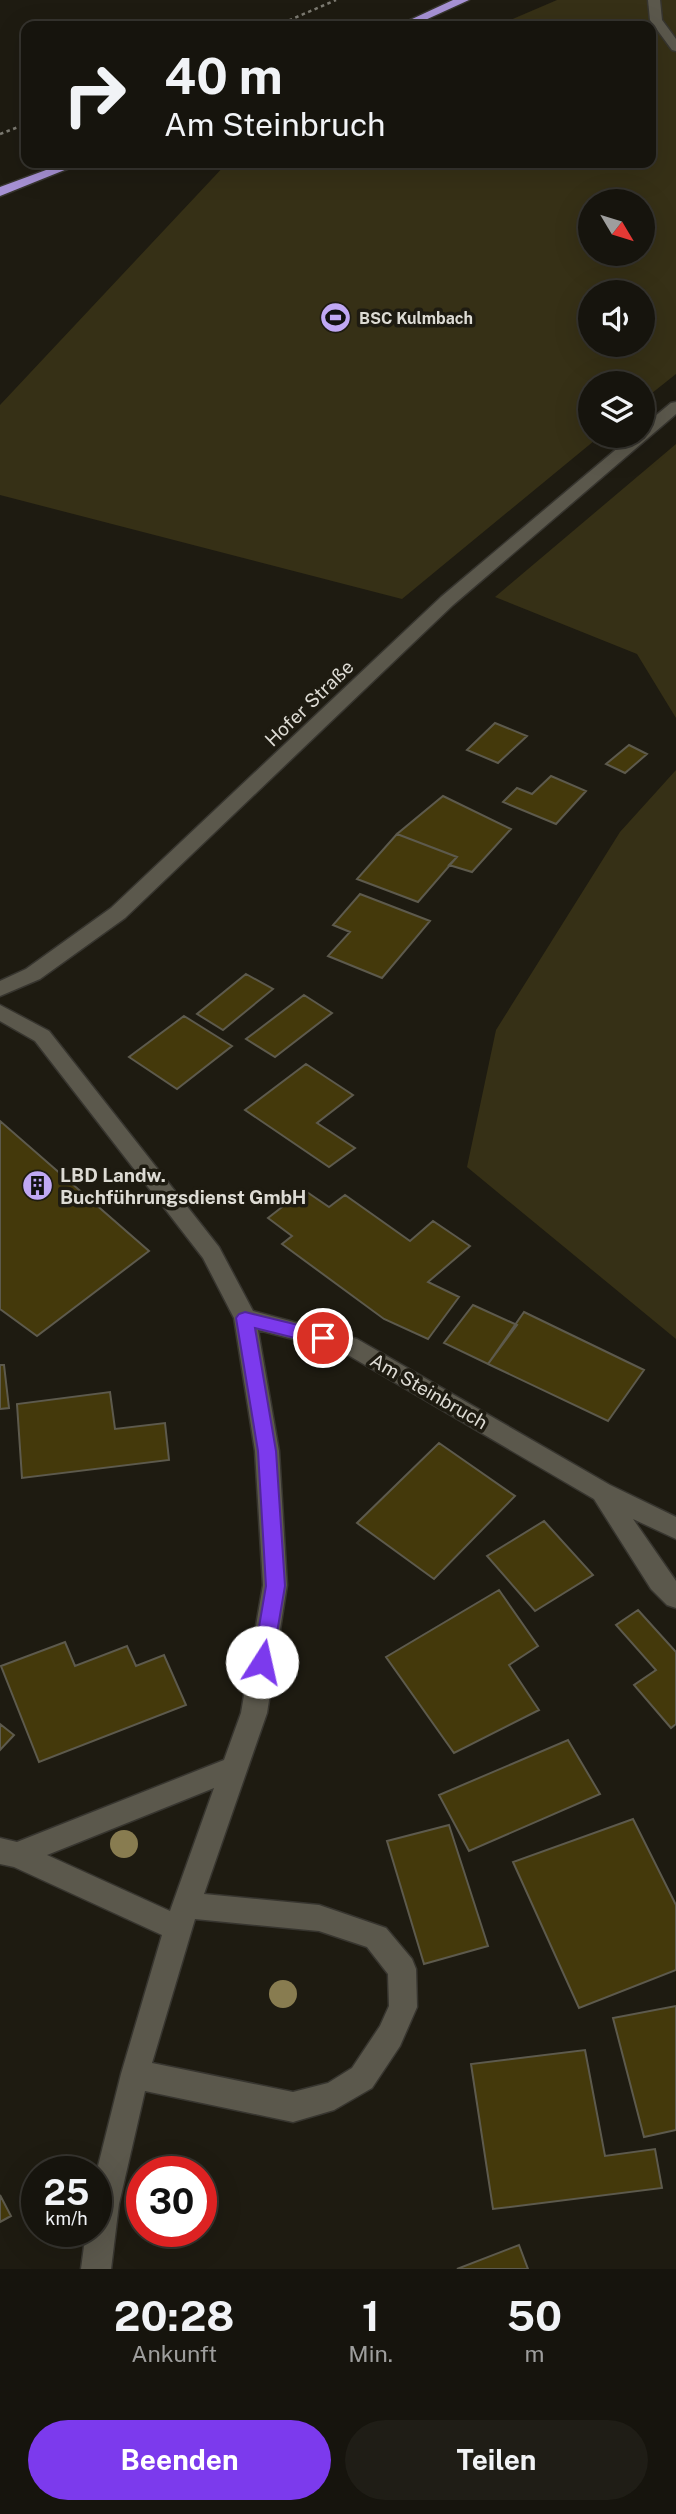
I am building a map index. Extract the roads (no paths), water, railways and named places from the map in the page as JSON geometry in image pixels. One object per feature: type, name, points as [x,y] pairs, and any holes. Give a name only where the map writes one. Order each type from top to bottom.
[{"type":"highway","points":[[415,21],[463,0]]},
{"type":"highway","points":[[0,192],[63,168]]},
{"type":"street","points":[[654,0],[656,20],[676,47]]},
{"type":"street","name":"Hofer Straße","points":[[655,424],[676,406]]},
{"type":"street","name":"Hofer Straße","points":[[0,989],[33,974],[118,914],[446,601],[627,448]]},
{"type":"street","points":[[0,1012],[42,1036],[211,1253],[245,1318],[267,1451],[275,1586],[254,1713],[182,1917],[135,2074],[104,2204],[96,2269]]},
{"type":"street","name":"Am Steinbruch","points":[[245,1318],[349,1345],[602,1492],[676,1529]]},
{"type":"street","name":"Am Steinbruch","points":[[602,1492],[660,1581],[676,1597]]},
{"type":"street","points":[[9,1853],[234,1768]]},
{"type":"street","points":[[9,1853],[182,1917],[319,1918],[376,1937],[401,1969],[403,2007],[390,2036],[362,2078],[334,2096],[293,2107],[135,2074]]},
{"type":"place","name":"BSC Kulmbach","points":[[336,318]]},
{"type":"place","name":"LBD Landw. Buchführungsdienst GmbH","points":[[37,1186]]}]
